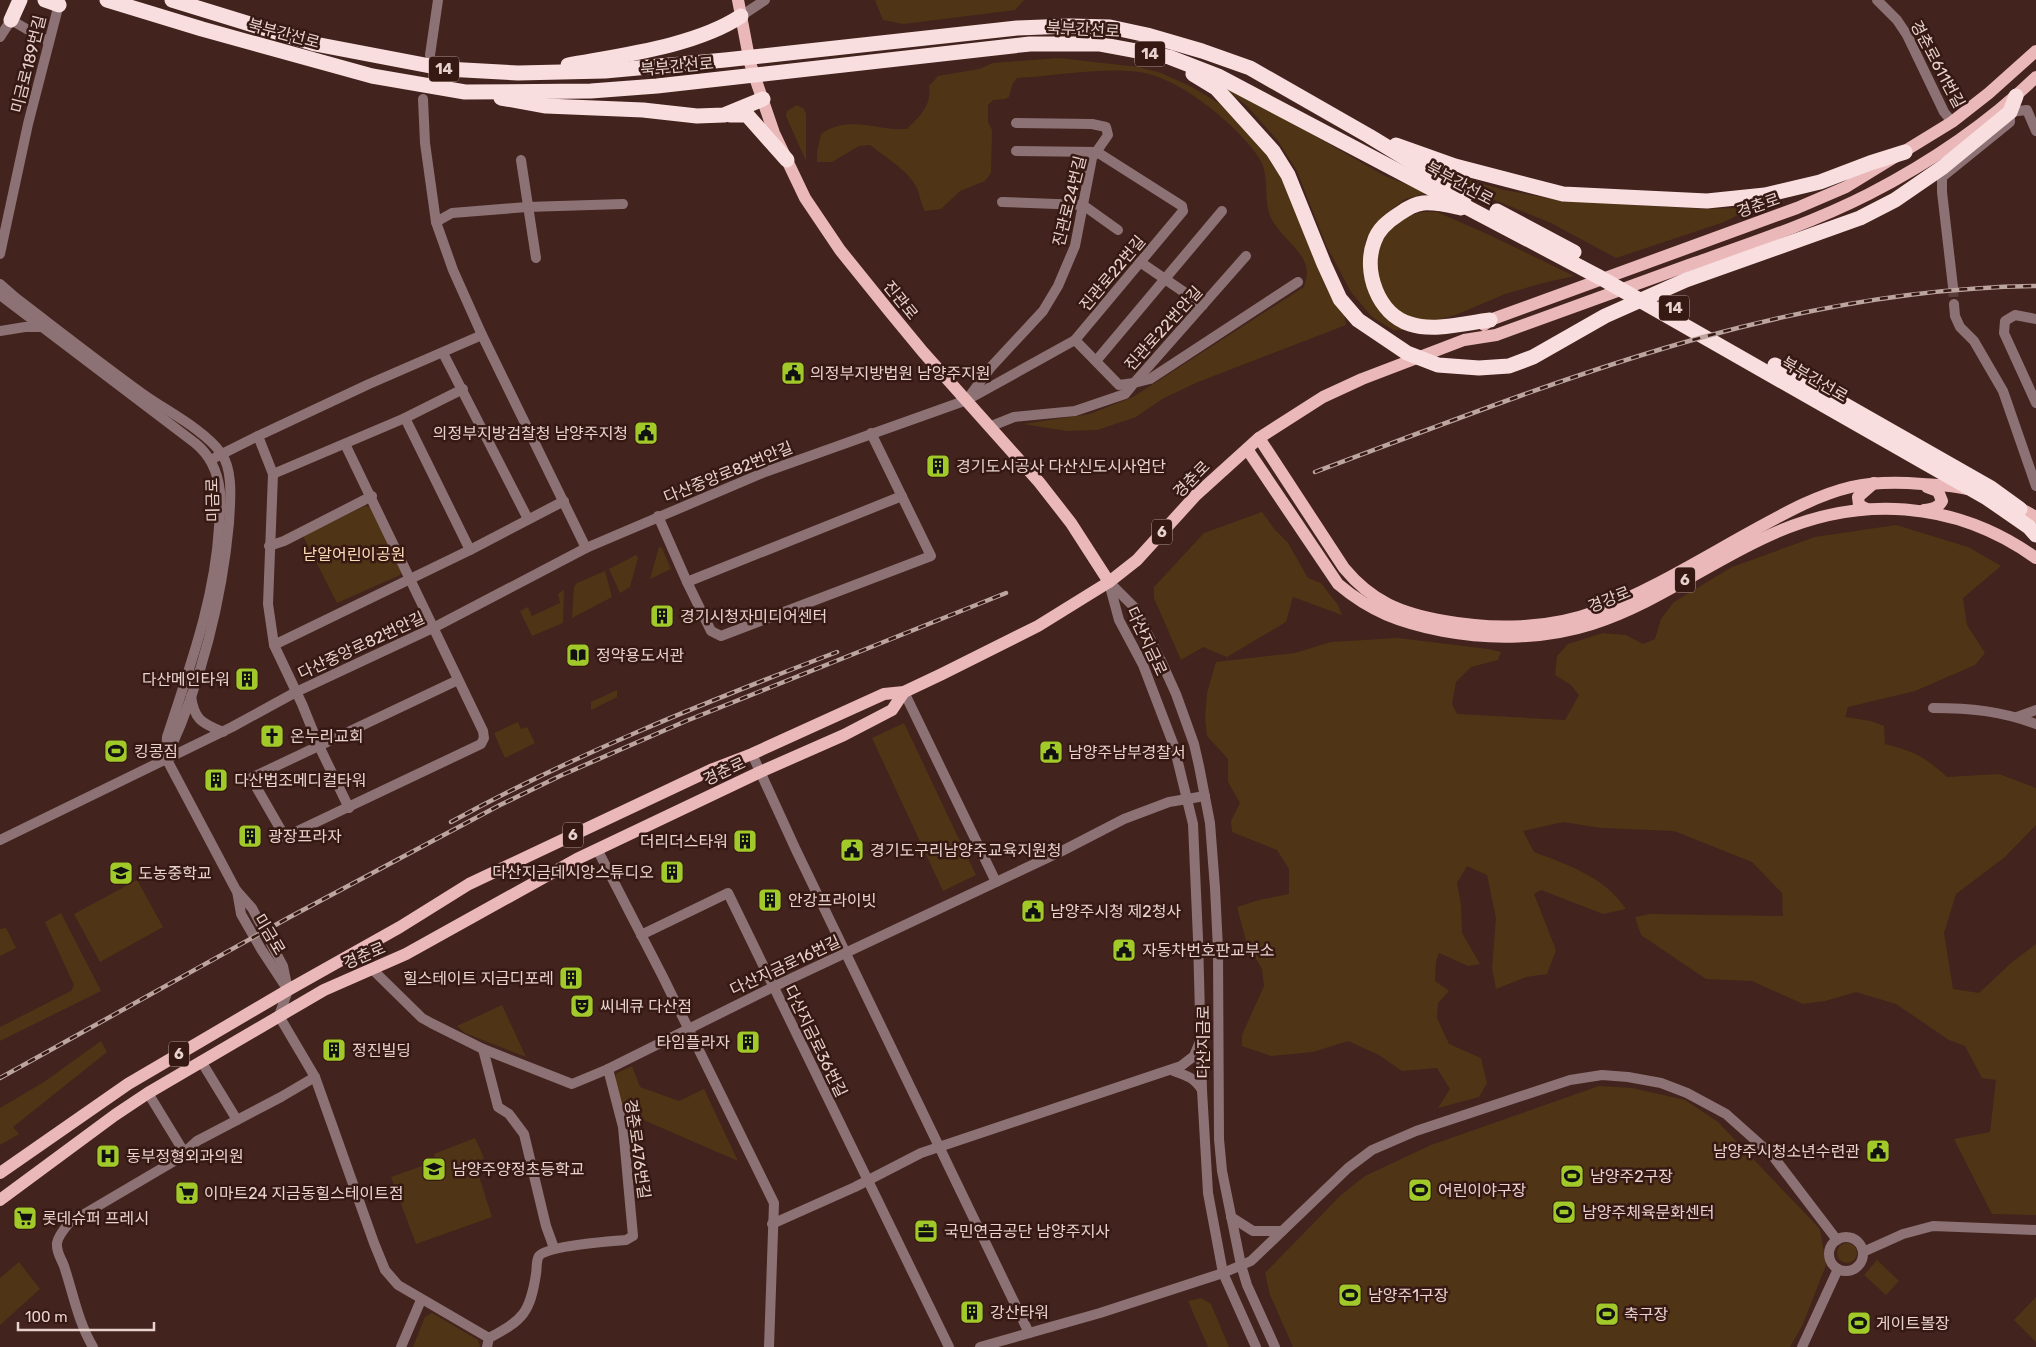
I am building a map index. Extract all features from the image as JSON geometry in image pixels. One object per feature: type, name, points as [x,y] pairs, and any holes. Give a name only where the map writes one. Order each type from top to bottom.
[{"type":"highway","points":[[11,20],[20,0]]},
{"type":"highway","name":"북부간선로","points":[[107,0],[202,29],[372,76],[465,92],[591,91],[727,79],[1030,44],[1099,44],[1169,57],[1218,76],[1477,211],[1524,230]]},
{"type":"highway","name":"북부간선로","points":[[172,0],[315,44],[446,69],[518,74],[604,71],[725,60],[1017,28],[1110,27],[1147,35],[1202,51],[1250,68],[1369,136],[1601,278],[1811,390],[1896,439],[1991,488],[2035,516]]},
{"type":"highway","points":[[518,74],[669,45],[725,27],[741,16]]},
{"type":"highway","points":[[1169,57],[1216,88],[1273,151],[1288,174],[1324,264],[1340,298],[1358,320],[1407,353],[1438,365],[1478,368],[1509,366],[1533,357],[1605,316],[1686,280],[1860,218],[1895,200],[1943,167],[2010,112],[2016,96]]},
{"type":"highway","points":[[465,92],[546,106],[643,110],[697,116],[747,115],[788,160]]},
{"type":"highway","points":[[724,115],[763,99]]},
{"type":"highway","points":[[1369,136],[1455,166],[1563,194],[1707,201],[1765,195],[1820,182],[1905,152]]},
{"type":"highway","points":[[1477,211],[1421,203],[1408,208],[1386,222],[1374,240],[1370,257],[1371,278],[1381,300],[1395,317],[1410,325],[1429,328],[1490,320]]},
{"type":"highway","name":"북부간선로","points":[[1896,439],[1987,498],[2029,527],[2036,535]]},
{"type":"main road","name":"진관로","points":[[738,0],[750,64],[774,133],[805,198],[840,250],[923,352],[1039,482],[1071,523],[1108,582]]},
{"type":"main road","name":"경춘로","points":[[1464,340],[1490,320],[1798,208],[1846,187],[1952,122],[1989,93],[2036,51]]},
{"type":"main road","name":"경춘로","points":[[0,1173],[128,1084],[400,927],[469,884],[713,769],[752,754],[884,694],[904,692],[1038,626],[1108,582],[1137,560],[1196,495],[1259,438],[1323,397],[1464,340],[1496,335],[1715,256],[1828,212],[1868,194],[1934,157],[2016,96],[2036,77]]},
{"type":"main road","name":"경강로","points":[[1259,438],[1356,584],[1391,607],[1420,616],[1469,626],[1511,626],[1548,623],[1595,612],[1630,597],[1815,499],[1850,487],[1874,483],[1956,486],[2005,501],[2035,516]]},
{"type":"main road","name":"경강로","points":[[1247,449],[1338,584],[1357,600],[1380,613],[1419,626],[1459,634],[1511,637],[1553,633],[1592,624],[1634,608],[1767,536],[1808,520],[1868,509],[1894,508],[1921,511],[1983,529],[2019,546],[2036,558]]},
{"type":"main road","points":[[1868,509],[1859,505],[1858,497],[1874,483]]},
{"type":"main road","points":[[1915,483],[1938,491],[1941,496],[1942,501],[1939,505],[1932,509],[1921,511]]},
{"type":"main road","name":"경춘로","points":[[0,1200],[115,1115],[148,1093],[324,990],[406,954],[577,859],[760,772],[844,735],[892,710],[904,692]]},
{"type":"street","points":[[430,55],[438,0]]},
{"type":"street","points":[[741,16],[765,0]]},
{"type":"street","name":"경춘로611번길","points":[[1877,0],[1897,20],[1907,35],[1944,112],[1952,122]]},
{"type":"street","name":"미금로189번길","points":[[0,254],[28,124],[49,42],[54,2]]},
{"type":"street","points":[[0,37],[11,20],[49,42]]},
{"type":"street","points":[[423,99],[425,143],[436,222],[453,270],[482,335],[586,548]]},
{"type":"street","points":[[1952,287],[1942,177],[2010,122],[2010,112],[2027,110],[2036,130]]},
{"type":"street","name":"진관로24번길","points":[[967,400],[991,367],[1043,311],[1058,286],[1075,246],[1092,158],[1108,135],[1106,127],[1092,124],[1016,123]]},
{"type":"street","points":[[1016,151],[1097,152]]},
{"type":"street","name":"진관로22번길","points":[[967,400],[1075,340],[1183,211],[1182,206],[1097,152]]},
{"type":"street","points":[[521,160],[536,258]]},
{"type":"street","points":[[1002,202],[1083,205],[1118,230]]},
{"type":"street","points":[[436,222],[452,213],[623,204]]},
{"type":"street","points":[[1096,361],[1222,211]]},
{"type":"street","name":"진관로22번안길","points":[[1075,340],[1119,385],[1134,383],[1246,256]]},
{"type":"street","points":[[1140,262],[1203,305]]},
{"type":"street","points":[[989,427],[1014,417],[1075,411],[1125,394],[1134,383],[1150,379],[1298,282]]},
{"type":"street","name":"미금로","points":[[0,284],[144,395],[175,414],[222,454],[230,488],[226,548],[212,626],[178,733],[166,758]]},
{"type":"street","name":"미금로","points":[[0,295],[204,450],[211,460],[220,491],[217,553],[207,605],[167,737],[166,758],[236,890],[252,908],[283,966],[288,990]]},
{"type":"street","points":[[1954,304],[1955,316],[1960,327],[1974,341],[2003,391],[2036,486]]},
{"type":"street","points":[[2036,319],[2015,315],[2005,321],[2004,333],[2036,402]]},
{"type":"street","points":[[0,331],[25,327],[42,327]]},
{"type":"street","points":[[211,460],[369,384],[482,335]]},
{"type":"street","points":[[443,353],[528,519]]},
{"type":"street","points":[[272,474],[405,418],[463,389]]},
{"type":"street","name":"다산중앙로82번안길","points":[[258,436],[272,474],[268,604],[274,645],[296,692],[435,627],[586,548],[658,516],[765,472],[967,400]]},
{"type":"street","points":[[405,418],[470,550]]},
{"type":"street","points":[[658,516],[711,631],[721,636],[931,556],[872,433]]},
{"type":"street","points":[[346,444],[435,627],[483,731],[484,738],[481,744],[285,837],[251,778],[458,680]]},
{"type":"street","points":[[269,546],[284,541],[372,496]]},
{"type":"street","points":[[687,582],[902,496]]},
{"type":"street","points":[[274,645],[470,550],[564,501]]},
{"type":"street","name":"다산지금로","points":[[1108,582],[1135,608],[1176,694],[1194,744],[1210,822],[1218,949],[1219,1140],[1222,1171],[1240,1265],[1275,1347]]},
{"type":"street","name":"다산지금로","points":[[1108,582],[1119,620],[1143,665],[1160,706],[1174,746],[1193,824],[1202,1090],[1208,1192],[1223,1273],[1256,1347]]},
{"type":"street","points":[[2,835],[24,830],[166,758],[223,732],[296,692],[319,746],[349,808]]},
{"type":"street","points":[[904,692],[996,882]]},
{"type":"street","points":[[191,695],[193,710],[200,720],[206,725],[223,732]]},
{"type":"street","points":[[1933,708],[1972,708],[2017,717],[2036,724]]},
{"type":"street","points":[[2017,717],[2036,710]]},
{"type":"street","name":"경춘로","points":[[752,754],[846,953]]},
{"type":"street","name":"다산지금로16번길","points":[[608,1069],[1124,819],[1169,802],[1205,796]]},
{"type":"street","points":[[597,850],[642,935],[774,1203],[769,1347]]},
{"type":"street","name":"미금로","points":[[236,890],[241,914],[261,950],[288,990]]},
{"type":"street","name":"다산지금로36번길","points":[[642,935],[728,893],[949,1347]]},
{"type":"street","points":[[846,953],[1029,1333]]},
{"type":"street","points":[[372,970],[422,1018],[483,1049],[572,1084],[608,1069]]},
{"type":"street","points":[[288,990],[279,1016],[315,1077],[353,1187],[385,1270],[398,1284],[421,1300],[477,1330],[488,1343],[509,1328],[530,1306],[539,1256],[554,1248],[546,1226],[524,1134],[509,1114],[498,1107],[483,1049]]},
{"type":"street","points":[[772,1224],[921,1153],[1171,1070],[1189,1061],[1194,1056],[1201,1041]]},
{"type":"street","points":[[201,1061],[237,1120]]},
{"type":"street","name":"경춘로476번길","points":[[554,1248],[626,1240],[633,1236],[624,1127],[608,1069]]},
{"type":"street","points":[[1171,1070],[1187,1075],[1196,1081],[1202,1090]]},
{"type":"street","points":[[980,1347],[1100,1313],[1223,1273],[1251,1261],[1348,1168],[1372,1150],[1416,1132],[1570,1080],[1602,1075],[1628,1076],[1661,1083],[1687,1093],[1726,1114],[1772,1155],[1837,1240]]},
{"type":"street","points":[[93,1347],[81,1324],[59,1254],[57,1243],[61,1233],[69,1223],[176,1160],[197,1141],[315,1077]]},
{"type":"street","points":[[148,1093],[184,1152]]},
{"type":"street","points":[[1231,1217],[1253,1231],[1282,1231]]},
{"type":"street","points":[[1863,1252],[1903,1234],[1933,1226],[2036,1230]]},
{"type":"street","points":[[1843,1237],[1854,1239],[1859,1243],[1863,1252],[1863,1258],[1857,1268],[1846,1271],[1838,1269],[1832,1264],[1829,1254],[1830,1248],[1837,1240],[1843,1237]]},
{"type":"street","points":[[1802,1347],[1838,1269]]},
{"type":"street","points":[[401,1347],[421,1300]]},
{"type":"green space","points":[[875,0],[1024,0],[1015,10],[903,24],[883,20]]},
{"type":"green space","points":[[1059,58],[1138,67],[1161,73],[1192,87],[1225,107],[1249,131],[1286,178],[1344,314],[1346,325],[1198,382],[1162,399],[1136,417],[1097,430],[1067,431],[1023,424],[1090,414],[1133,397],[1304,287],[1307,276],[1303,258],[1272,220],[1267,205],[1263,165],[1250,146],[1225,120],[1194,96],[1163,79],[1149,74],[1102,71],[1017,78],[1012,85],[1009,97],[993,100],[988,105],[988,122],[992,130],[991,173],[985,181],[960,191],[941,209],[925,211],[917,188],[908,175],[870,145],[859,146],[832,162],[817,162],[821,134],[832,128],[853,124],[907,129],[927,105],[929,86],[938,76],[979,69],[993,63]]},
{"type":"green space","points":[[1223,87],[1273,112],[1385,176],[1428,193],[1405,199],[1382,217],[1366,239],[1364,256],[1365,281],[1411,330],[1393,330],[1372,317],[1351,292],[1326,245],[1297,171],[1278,141],[1247,106]]},
{"type":"green space","points":[[797,105],[804,109],[806,114],[806,161],[786,116],[787,111]]},
{"type":"green space","points":[[1445,173],[1504,190],[1564,201],[1706,209],[1736,208],[1740,214],[1724,222],[1616,258],[1551,223],[1487,197]]},
{"type":"green space","points":[[1422,212],[1437,212],[1574,276],[1505,294],[1458,314],[1432,322],[1395,315],[1375,282],[1376,247],[1389,229],[1407,216]]},
{"type":"green space","name":"낟알어린이공원","points":[[365,506],[372,507],[402,570],[400,575],[337,603],[303,536]]},
{"type":"green space","points":[[1262,512],[1275,530],[1288,543],[1308,578],[1321,583],[1338,605],[1342,615],[1293,597],[1286,622],[1227,657],[1203,647],[1181,660],[1154,598],[1154,587],[1204,533]]},
{"type":"green space","points":[[1896,525],[1968,547],[2001,566],[1963,598],[1967,625],[1985,653],[1975,665],[1915,691],[1848,707],[1845,717],[1871,721],[1884,726],[1885,744],[1904,749],[1919,756],[1947,777],[1999,774],[2036,788],[2036,825],[2005,857],[1956,894],[1944,933],[1953,989],[1979,993],[2011,963],[2036,944],[2036,1215],[1992,1214],[1954,1139],[1990,1132],[1996,1080],[1982,1078],[1965,1046],[1949,1040],[1896,1004],[1856,992],[1825,1001],[1803,1004],[1752,981],[1706,979],[1641,935],[1635,917],[1650,914],[1783,916],[1782,893],[1752,862],[1674,831],[1601,828],[1563,822],[1523,831],[1534,852],[1573,867],[1597,880],[1608,888],[1626,909],[1603,914],[1541,890],[1534,894],[1556,950],[1547,974],[1526,977],[1496,989],[1492,968],[1496,918],[1487,875],[1467,866],[1457,883],[1461,905],[1462,933],[1480,964],[1468,966],[1439,953],[1436,961],[1435,981],[1449,991],[1438,1003],[1437,1018],[1449,1044],[1481,1058],[1487,1083],[1479,1097],[1438,1108],[1450,1089],[1437,1068],[1402,1071],[1379,1055],[1348,1041],[1313,1052],[1271,1056],[1242,1046],[1242,1035],[1264,986],[1262,969],[1246,941],[1237,907],[1289,894],[1289,869],[1277,850],[1232,832],[1231,821],[1240,803],[1228,782],[1228,759],[1207,736],[1205,718],[1207,693],[1216,662],[1295,653],[1331,642],[1398,638],[1488,649],[1501,652],[1498,660],[1471,667],[1456,682],[1452,704],[1457,714],[1565,720],[1579,695],[1571,685],[1555,675],[1557,656],[1568,644],[1603,633],[1626,635],[1643,644],[1655,639],[1661,619],[1674,602],[1732,567],[1815,537]]},
{"type":"green space","points":[[659,547],[662,548],[671,569],[650,579]]},
{"type":"green space","points":[[636,555],[638,558],[630,587],[620,593],[609,569]]},
{"type":"green space","points":[[605,571],[612,597],[572,618],[574,587],[577,583]]},
{"type":"green space","points":[[564,590],[563,623],[532,636],[520,611],[528,607],[532,616],[560,603],[558,594]]},
{"type":"green space","points":[[617,690],[617,697],[591,710],[591,702]]},
{"type":"green space","points":[[518,722],[521,729],[527,727],[535,743],[505,758],[494,733]]},
{"type":"green space","points":[[904,723],[976,875],[943,891],[872,738]]},
{"type":"green space","points":[[137,880],[163,927],[100,962],[74,914]]},
{"type":"green space","points":[[61,913],[101,991],[0,1041],[0,1027],[71,991],[74,985],[45,922]]},
{"type":"green space","points":[[6,928],[16,948],[0,956],[0,929]]},
{"type":"green space","points":[[502,1005],[526,1057],[465,1033],[457,1026]]},
{"type":"green space","points":[[101,1041],[107,1052],[13,1127],[19,1134],[0,1145],[0,1108],[44,1082]]},
{"type":"green space","points":[[632,1066],[640,1087],[679,1101],[704,1089],[738,1161],[625,1112],[614,1080],[617,1073]]},
{"type":"green space","name":"남양주체육문화센터","points":[[1599,1086],[1632,1088],[1685,1100],[1718,1122],[1820,1229],[1826,1265],[1803,1324],[1790,1347],[1293,1347],[1270,1295],[1265,1273],[1341,1195],[1365,1176],[1431,1145]]},
{"type":"green space","points":[[475,1138],[484,1158],[475,1164],[492,1217],[416,1244],[391,1177],[436,1161],[434,1154]]},
{"type":"green space","points":[[1847,1243],[1854,1246],[1857,1253],[1854,1260],[1847,1263],[1840,1260],[1837,1253],[1840,1246]]},
{"type":"green space","points":[[1877,1260],[1899,1281],[1886,1295],[1864,1275]]},
{"type":"green space","points":[[19,1262],[40,1289],[0,1325],[0,1278]]},
{"type":"green space","points":[[2036,1297],[2036,1342],[2014,1320]]},
{"type":"green space","points":[[1201,1298],[1211,1304],[1229,1347],[1208,1347],[1188,1301]]},
{"type":"green space","points":[[432,1313],[478,1340],[480,1347],[413,1347],[425,1317]]},
{"type":"tunnel","points":[[1953,287],[1954,304]]},
{"type":"railway","points":[[1315,472],[1579,375],[1668,347],[1758,323],[1849,304],[1941,291],[2036,286]]},
{"type":"railway","points":[[0,1078],[288,918],[500,805],[562,775],[686,721],[1006,593]]},
{"type":"railway","points":[[451,822],[545,774],[641,730],[837,652]]},
{"type":"place","name":"의정부지방법원 남양주지원","points":[[793,373]]},
{"type":"place","name":"의정부지방검찰청 남양주지청","points":[[646,433]]},
{"type":"place","name":"경기도시공사 다산신도시사업단","points":[[938,466]]},
{"type":"place","name":"경기시청자미디어센터","points":[[662,616]]},
{"type":"place","name":"정약용도서관","points":[[578,655]]},
{"type":"place","name":"다산메인타워","points":[[247,679]]},
{"type":"place","name":"온누리교회","points":[[272,736]]},
{"type":"place","name":"킹콩짐","points":[[116,751]]},
{"type":"place","name":"남양주남부경찰서","points":[[1051,752]]},
{"type":"place","name":"다산법조메디컬타워","points":[[216,780]]},
{"type":"place","name":"광장프라자","points":[[250,836]]},
{"type":"place","name":"더리더스타워","points":[[745,841]]},
{"type":"place","name":"경기도구리남양주교육지원청","points":[[852,850]]},
{"type":"place","name":"다산지금데시앙스튜디오","points":[[672,872]]},
{"type":"place","name":"도농중학교","points":[[121,873]]},
{"type":"place","name":"안강프라이빗","points":[[770,900]]},
{"type":"place","name":"남양주시청 제2청사","points":[[1033,911]]},
{"type":"place","name":"자동차번호판교부소","points":[[1124,950]]},
{"type":"place","name":"힐스테이트 지금디포레","points":[[571,978]]},
{"type":"place","name":"씨네큐 다산점","points":[[582,1006]]},
{"type":"place","name":"타임플라자","points":[[748,1042]]},
{"type":"place","name":"정진빌딩","points":[[334,1050]]},
{"type":"place","name":"남양주시청소년수련관","points":[[1878,1151]]},
{"type":"place","name":"동부정형외과의원","points":[[108,1156]]},
{"type":"place","name":"남양주양정초등학교","points":[[434,1169]]},
{"type":"place","name":"남양주2구장","points":[[1572,1176]]},
{"type":"place","name":"어린이야구장","points":[[1420,1190]]},
{"type":"place","name":"이마트24 지금동힐스테이트점","points":[[187,1193]]},
{"type":"place","name":"남양주체육문화센터","points":[[1564,1212]]},
{"type":"place","name":"롯데슈퍼 프레시","points":[[25,1218]]},
{"type":"place","name":"국민연금공단 남양주지사","points":[[926,1231]]},
{"type":"place","name":"남양주1구장","points":[[1350,1295]]},
{"type":"place","name":"강산타워","points":[[972,1312]]},
{"type":"place","name":"축구장","points":[[1607,1314]]},
{"type":"place","name":"게이트볼장","points":[[1859,1323]]}]
